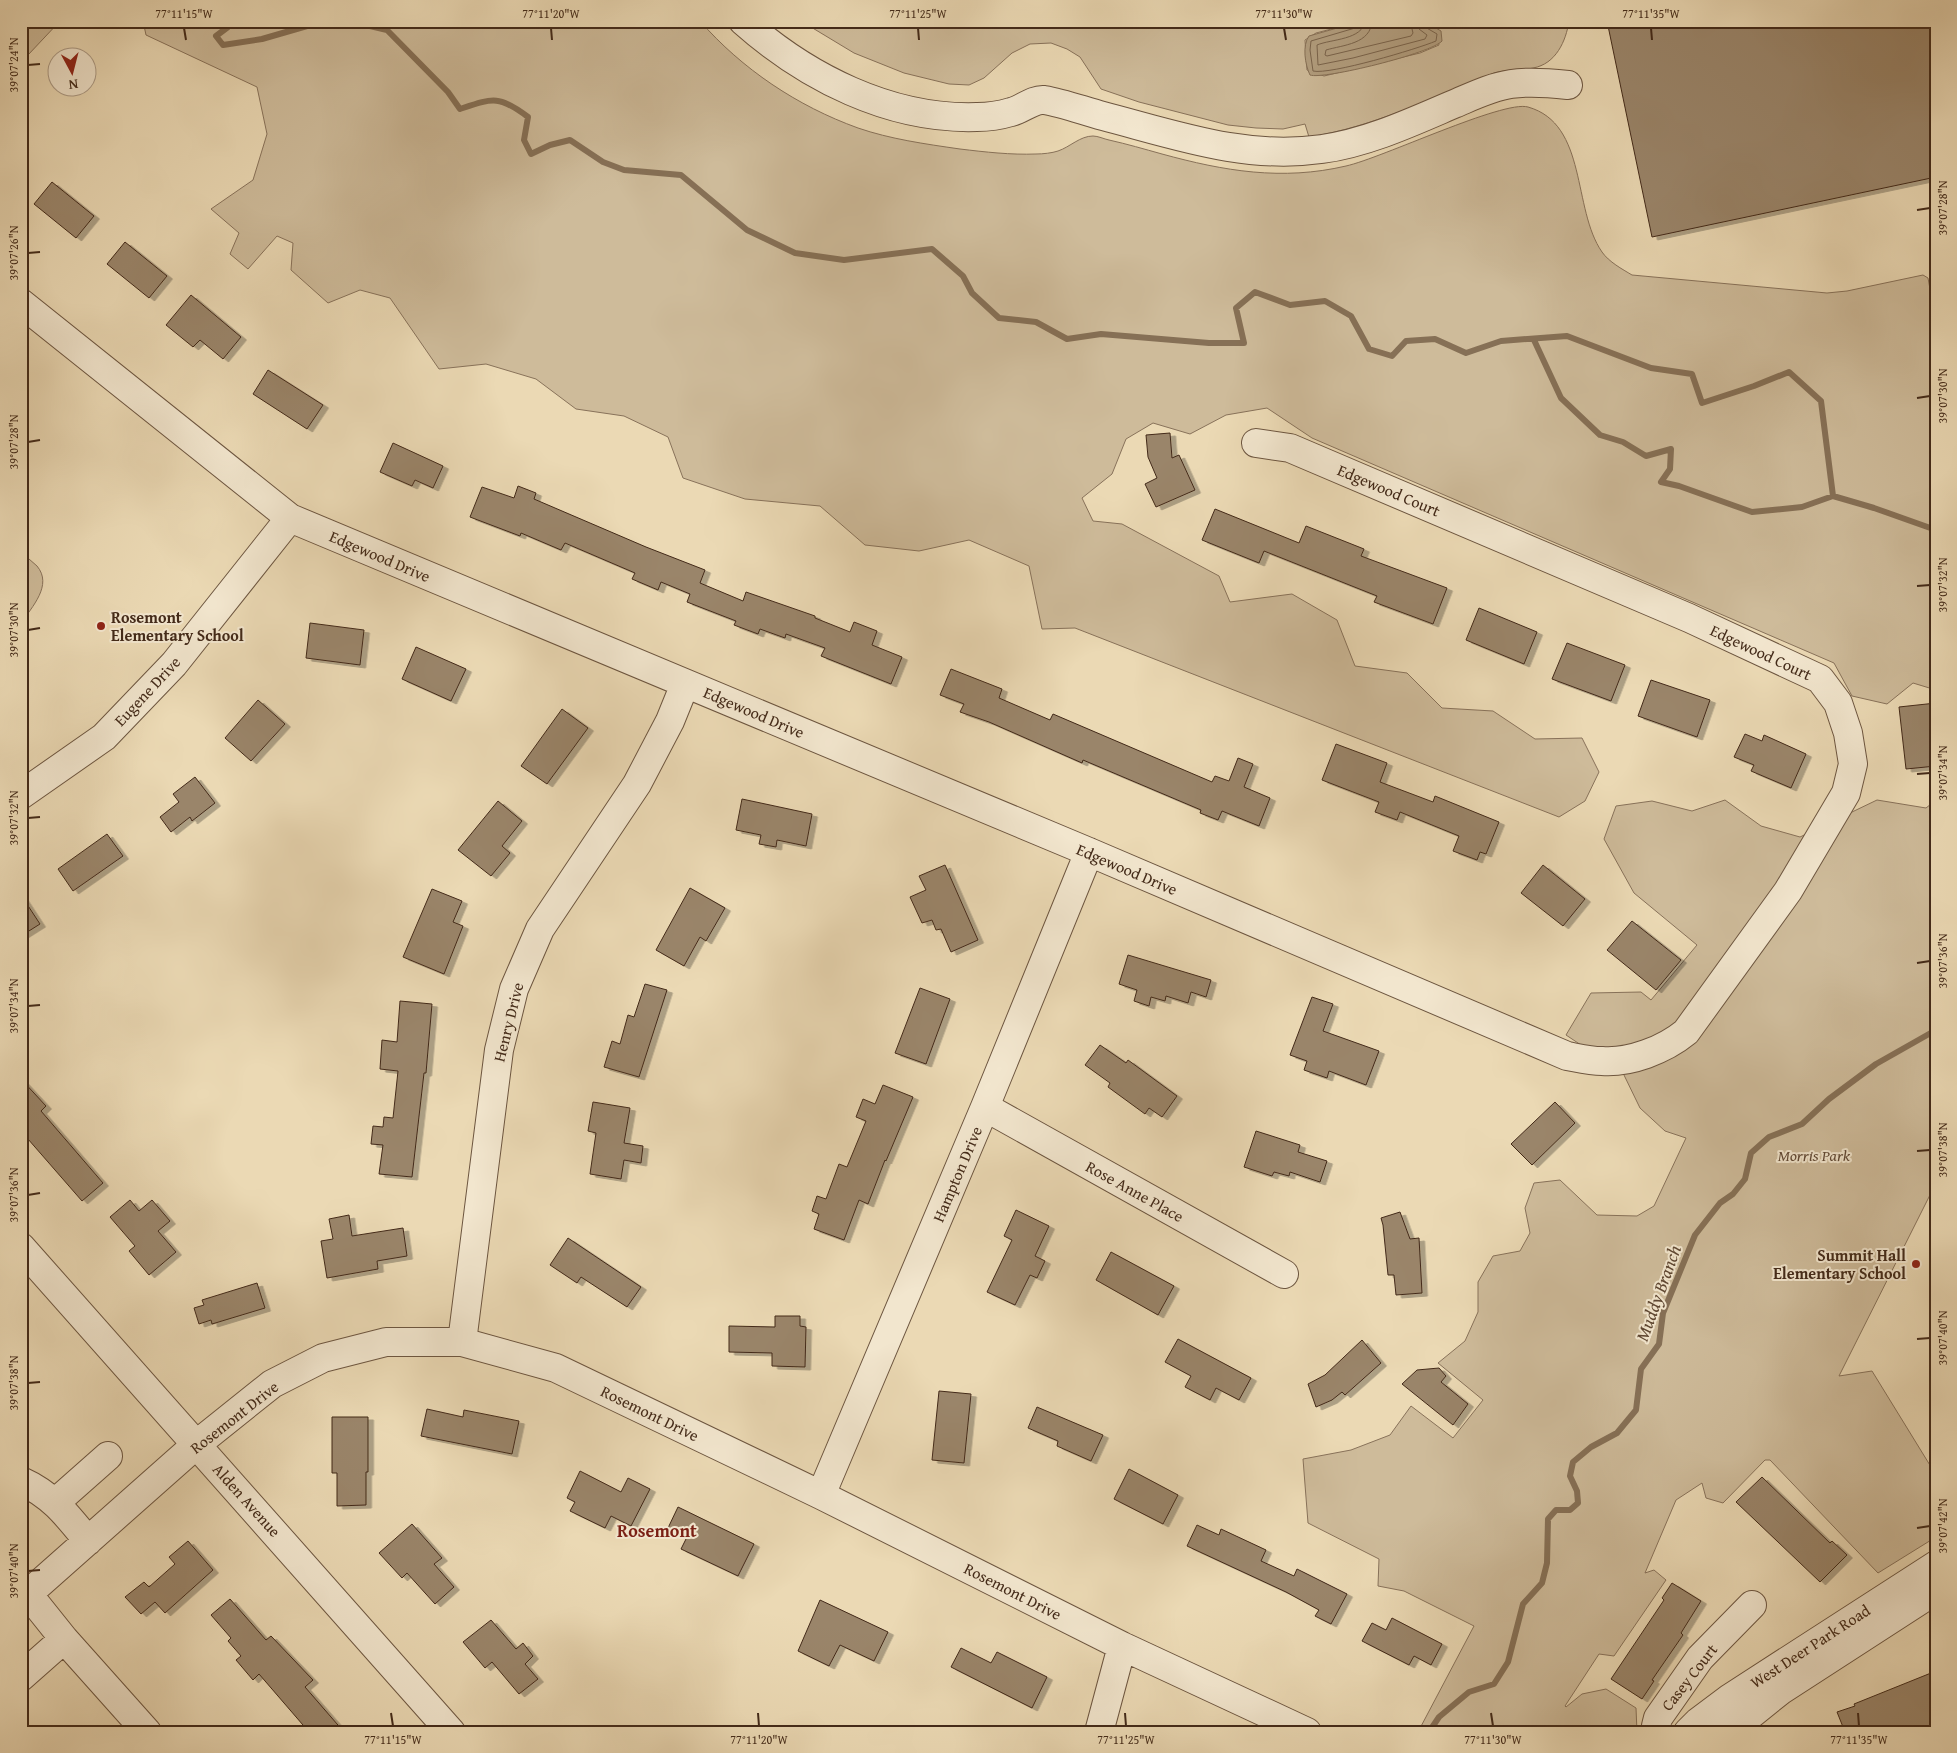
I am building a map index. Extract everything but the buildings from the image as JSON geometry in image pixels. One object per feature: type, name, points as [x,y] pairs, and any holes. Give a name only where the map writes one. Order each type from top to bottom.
[{"type":"street","points":[[743,21],[769,44],[816,75],[898,108],[938,115],[977,117],[1011,113],[1041,100],[1215,146],[1256,152],[1292,152],[1324,149],[1354,142],[1414,121],[1491,89],[1512,84],[1538,82],[1568,85]]},
{"type":"street","name":"Edgewood Drive","points":[[21,303],[290,518],[1089,852],[1534,1043]]},
{"type":"street","name":"Edgewood Court","points":[[1256,443],[1290,448],[1688,618],[1820,679],[1838,703],[1848,733],[1853,764],[1846,793],[1788,891],[1686,1032],[1670,1043],[1651,1052],[1631,1058],[1604,1062],[1566,1056],[1534,1043]]},
{"type":"street","name":"Eugene Drive","points":[[21,795],[104,737],[174,664],[290,518]]},
{"type":"street","name":"Henry Drive","points":[[462,1342],[499,1050],[514,989],[540,929],[638,784],[670,722],[685,684]]},
{"type":"street","name":"Hampton Drive","points":[[822,1495],[985,1107],[1089,852]]},
{"type":"street","name":"Rose Anne Place","points":[[985,1107],[1284,1274]]},
{"type":"street","name":"Alden Avenue","points":[[21,1247],[451,1732]]},
{"type":"street","name":"Rosemont Drive","points":[[24,1597],[197,1444],[272,1384],[323,1358],[386,1342],[462,1342],[556,1368],[822,1495],[1122,1646],[1307,1732]]},
{"type":"street","points":[[56,1502],[108,1456]]},
{"type":"street","points":[[21,1481],[35,1487],[56,1502],[88,1541]]},
{"type":"street","name":"West Deer Park Road","points":[[1688,1732],[1730,1698],[1936,1565]]},
{"type":"street","name":"West Deer Park Road","points":[[1728,1732],[1780,1691],[1936,1590]]},
{"type":"street","points":[[24,1597],[147,1732]]},
{"type":"street","name":"Casey Court","points":[[1658,1732],[1656,1726],[1658,1718],[1700,1658],[1752,1605]]},
{"type":"street","points":[[21,1677],[64,1639]]},
{"type":"street","points":[[1099,1732],[1122,1646]]},
{"type":"green space","points":[[21,21],[60,21],[28,55],[21,59]]},
{"type":"green space","points":[[143,21],[700,21],[734,55],[772,84],[813,109],[870,132],[934,145],[1017,154],[1053,152],[1088,136],[1095,136],[1185,160],[1253,172],[1299,173],[1346,166],[1469,120],[1514,107],[1528,107],[1547,116],[1561,131],[1570,149],[1586,214],[1593,234],[1605,256],[1632,275],[1827,293],[1847,291],[1923,275],[1928,278],[1930,289],[1936,288],[1936,690],[1913,683],[1887,704],[1852,696],[1834,663],[1312,438],[1267,408],[1226,415],[1190,434],[1153,423],[1126,439],[1112,474],[1082,498],[1093,521],[1122,524],[1219,576],[1230,602],[1292,594],[1337,620],[1355,666],[1407,673],[1442,708],[1493,711],[1535,739],[1582,738],[1599,772],[1585,801],[1559,817],[1075,628],[1042,629],[1029,566],[969,540],[919,551],[865,545],[820,506],[745,499],[683,478],[668,437],[624,416],[576,409],[536,379],[486,364],[439,369],[390,298],[360,290],[328,303],[291,270],[293,243],[277,236],[248,269],[230,254],[239,233],[211,209],[253,180],[267,134],[257,87],[146,35]]},
{"type":"green space","points":[[801,21],[1362,21],[1316,33],[1305,40],[1307,70],[1324,76],[1420,53],[1439,45],[1434,25],[1424,21],[1569,21],[1562,44],[1554,57],[1541,66],[1494,73],[1380,119],[1309,137],[1305,124],[1283,129],[1228,125],[1139,102],[1101,89],[1080,57],[1067,49],[1051,43],[1030,44],[1012,53],[984,78],[969,85],[949,84],[904,73],[854,53]]},
{"type":"green space","points":[[21,552],[37,566],[43,581],[39,596],[21,623]]},
{"type":"green space","name":"Morris Park","points":[[1725,800],[1761,826],[1800,837],[1877,800],[1926,808],[1936,800],[1936,1183],[1839,1376],[1872,1371],[1936,1475],[1936,1537],[1878,1573],[1770,1460],[1765,1460],[1723,1503],[1706,1498],[1702,1483],[1676,1500],[1645,1573],[1654,1570],[1666,1580],[1614,1656],[1599,1654],[1565,1706],[1582,1694],[1606,1689],[1636,1708],[1637,1732],[1418,1732],[1474,1626],[1404,1591],[1378,1586],[1379,1559],[1308,1523],[1303,1459],[1351,1450],[1390,1435],[1411,1406],[1453,1438],[1483,1400],[1438,1363],[1465,1341],[1478,1312],[1478,1282],[1493,1256],[1520,1251],[1530,1233],[1525,1208],[1534,1183],[1560,1180],[1597,1215],[1637,1216],[1654,1206],[1686,1138],[1665,1131],[1640,1108],[1623,1073],[1566,1035],[1591,993],[1641,992],[1651,1000],[1697,945],[1634,893],[1604,839],[1616,806],[1652,801],[1692,811]]},
{"type":"water","points":[[1362,21],[1424,21],[1441,31],[1442,41],[1419,52],[1355,70],[1310,75],[1305,55],[1309,36]]},
{"type":"waterway","points":[[228,21],[228,27],[216,36],[223,45],[262,39],[307,26],[353,22],[387,30],[448,92],[460,109],[488,101],[496,101],[510,105],[528,117],[524,140],[531,154],[550,145],[570,140],[603,162],[624,170],[681,175],[747,230],[795,253],[844,260],[932,249],[963,276],[972,293],[999,318],[1036,322],[1067,339],[1101,334],[1209,343],[1244,343],[1236,308],[1255,292],[1290,305],[1325,301],[1351,316],[1369,349],[1392,356],[1406,341],[1435,339],[1466,353],[1501,341],[1567,336],[1651,368],[1692,374],[1702,403],[1789,372],[1821,401],[1833,496],[1936,530]]},
{"type":"waterway","points":[[1534,340],[1561,398],[1600,435],[1623,442],[1646,456],[1671,449],[1670,469],[1661,482],[1679,486],[1752,512],[1802,507],[1833,496]]},
{"type":"waterway","name":"Muddy Branch","points":[[1429,1732],[1439,1717],[1469,1692],[1494,1684],[1508,1662],[1523,1604],[1542,1583],[1547,1563],[1548,1519],[1556,1510],[1570,1510],[1578,1503],[1577,1491],[1570,1476],[1573,1462],[1591,1447],[1617,1433],[1636,1410],[1641,1369],[1659,1344],[1663,1313],[1695,1235],[1720,1203],[1733,1194],[1745,1179],[1751,1153],[1769,1137],[1802,1124],[1829,1099],[1876,1064],[1936,1030]]},
{"type":"place","name":"Rosemont Elementary School","points":[[101,626]]},
{"type":"place","name":"Summit Hall Elementary School","points":[[1916,1264]]},
{"type":"district","name":"Rosemont","points":[[657,1530]]}]
